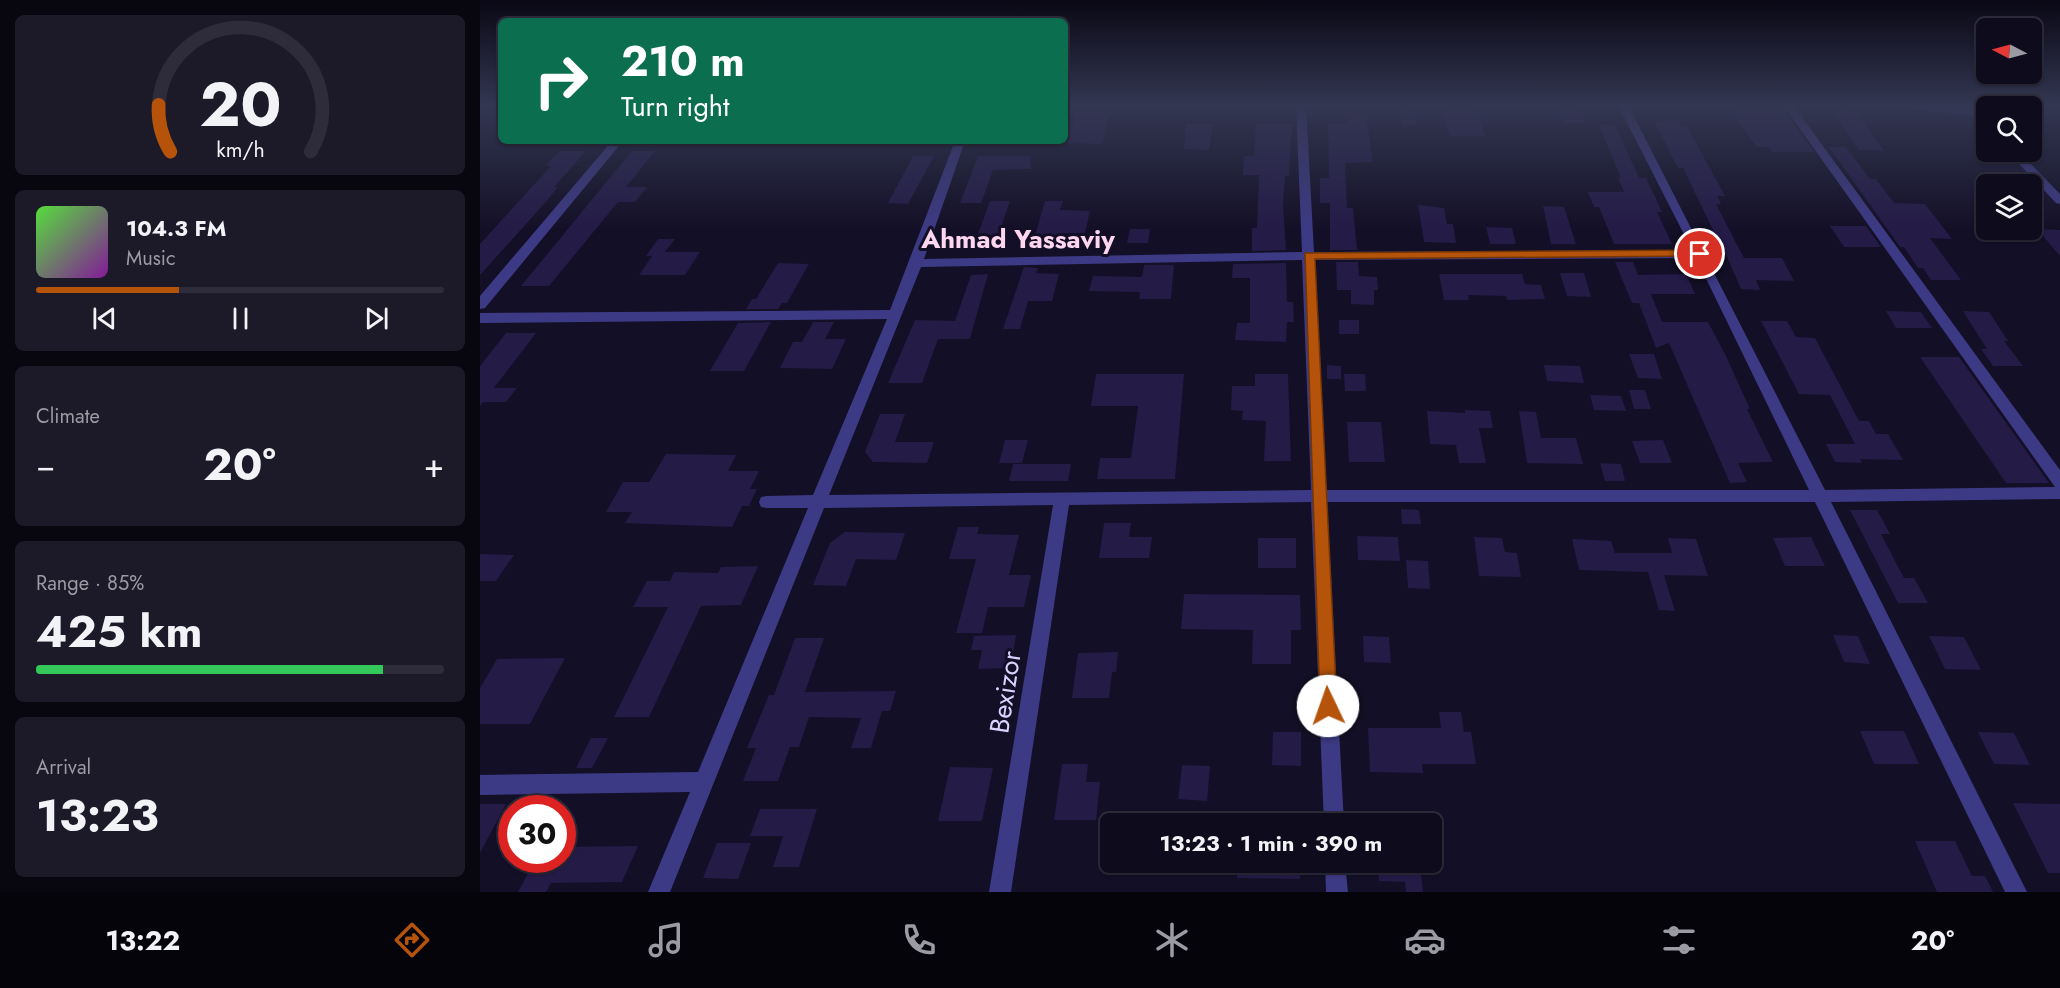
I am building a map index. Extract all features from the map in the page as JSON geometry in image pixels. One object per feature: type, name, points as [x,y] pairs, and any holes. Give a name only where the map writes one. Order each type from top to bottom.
[{"type":"street","points":[[480,305],[613,147]]},
{"type":"street","points":[[659,892],[916,263],[958,147]]},
{"type":"street","points":[[1302,147],[1333,813]]},
{"type":"street","points":[[1645,147],[2016,892]]},
{"type":"street","points":[[1818,147],[2060,482]]},
{"type":"street","points":[[2023,162],[2060,201]]},
{"type":"street","points":[[916,263],[1309,256],[1700,254]]},
{"type":"street","points":[[480,318],[895,314]]},
{"type":"street","points":[[767,501],[2060,493]]},
{"type":"street","name":"Bexizor","points":[[1000,892],[1062,500]]},
{"type":"street","points":[[480,785],[704,782]]},
{"type":"street","points":[[1336,873],[1337,892]]},
{"type":"building","points":[[1184,147],[1210,147],[1209,150],[1184,149]]},
{"type":"building","points":[[1255,147],[1291,147],[1289,176],[1285,176],[1283,204],[1286,250],[1252,251],[1252,228],[1257,228],[1259,175],[1243,175],[1244,156],[1254,156]]},
{"type":"building","points":[[1328,147],[1371,147],[1373,162],[1345,163],[1347,208],[1353,208],[1357,250],[1330,250],[1330,203],[1320,203],[1320,178],[1329,178]]},
{"type":"building","points":[[1608,147],[1625,147],[1639,178],[1646,178],[1662,212],[1657,212],[1672,244],[1614,244],[1599,207],[1594,207],[1588,192],[1624,192],[1618,178],[1621,178]]},
{"type":"building","points":[[1667,147],[1698,147],[1725,196],[1717,196],[1721,204],[1716,204],[1744,258],[1782,258],[1794,281],[1756,280],[1760,290],[1741,289],[1723,248],[1712,248],[1703,230],[1713,230],[1683,168],[1678,168]]},
{"type":"building","points":[[1757,147],[1810,147],[1814,152],[1772,152],[1769,147]]},
{"type":"building","points":[[1829,147],[1846,147],[1870,179],[1876,179],[1894,203],[1925,204],[1952,239],[1930,238],[1961,280],[1931,280],[1923,268],[1918,268],[1904,247],[1900,247]]},
{"type":"building","points":[[1857,147],[1881,147],[1884,151],[1859,150]]},
{"type":"building","points":[[559,151],[586,151],[554,187],[558,187],[536,213],[480,275],[480,244],[551,166],[545,166]]},
{"type":"building","points":[[632,151],[655,151],[626,187],[647,187],[635,202],[618,202],[549,286],[521,286]]},
{"type":"building","points":[[913,156],[934,156],[908,204],[888,203]]},
{"type":"building","points":[[978,156],[1030,156],[1031,169],[993,170],[981,203],[960,203]]},
{"type":"building","points":[[990,201],[1010,201],[1001,228],[1006,228],[1000,244],[975,242]]},
{"type":"building","points":[[1045,201],[1063,201],[1060,210],[1090,211],[1085,233],[1060,233],[1057,242],[1033,242]]},
{"type":"building","points":[[1418,205],[1444,208],[1447,224],[1453,224],[1456,243],[1424,242]]},
{"type":"building","points":[[1543,206],[1564,207],[1576,244],[1551,244]]},
{"type":"building","points":[[1830,226],[1866,226],[1881,247],[1844,247]]},
{"type":"building","points":[[1486,227],[1512,228],[1516,244],[1490,244]]},
{"type":"building","points":[[1130,229],[1150,229],[1148,243],[1127,243]]},
{"type":"building","points":[[2042,229],[2060,230],[2060,256],[2042,235]]},
{"type":"building","points":[[658,239],[675,239],[665,252],[700,252],[685,275],[639,275],[652,256],[646,256]]},
{"type":"building","points":[[1336,262],[1358,262],[1359,276],[1377,277],[1378,290],[1374,290],[1374,305],[1351,304],[1351,290],[1337,290]]},
{"type":"building","points":[[1615,262],[1633,262],[1638,275],[1686,274],[1695,294],[1651,294],[1662,322],[1708,322],[1725,354],[1750,409],[1747,409],[1773,462],[1738,463],[1747,482],[1730,483],[1669,343],[1656,348],[1639,303],[1632,303]]},
{"type":"building","points":[[778,263],[809,264],[787,303],[782,303],[778,309],[746,309],[752,299],[756,299]]},
{"type":"building","points":[[1286,263],[1287,302],[1293,302],[1294,322],[1287,322],[1286,342],[1235,340],[1237,323],[1250,323],[1250,278],[1232,278],[1233,264]]},
{"type":"building","points":[[1144,265],[1174,265],[1171,299],[1139,299],[1140,292],[1089,291],[1093,276],[1142,277]]},
{"type":"building","points":[[1024,267],[1038,268],[1036,273],[1059,274],[1052,301],[1028,301],[1020,329],[1003,329]]},
{"type":"building","points":[[1560,273],[1584,273],[1591,297],[1567,296]]},
{"type":"building","points":[[988,274],[970,339],[938,339],[922,383],[888,383],[915,320],[955,321],[971,275]]},
{"type":"building","points":[[1439,274],[1522,274],[1525,284],[1541,285],[1545,299],[1507,300],[1506,296],[1468,295],[1469,300],[1444,300]]},
{"type":"building","points":[[1886,311],[1921,312],[1932,328],[1896,328]]},
{"type":"building","points":[[1963,311],[1989,312],[2008,341],[2004,341],[2023,366],[1993,366],[1981,349],[1987,349]]},
{"type":"building","points":[[1339,320],[1359,320],[1359,334],[1339,334]]},
{"type":"building","points":[[1761,321],[1787,321],[1796,337],[1815,338],[1859,421],[1869,421],[1876,434],[1888,434],[1903,460],[1860,459],[1862,463],[1835,462],[1826,444],[1855,444],[1830,395],[1799,394]]},
{"type":"building","points":[[771,322],[744,371],[710,371],[738,323]]},
{"type":"building","points":[[813,322],[834,322],[825,339],[846,339],[832,369],[780,368],[793,342],[802,342]]},
{"type":"building","points":[[506,333],[536,333],[494,388],[517,388],[506,402],[483,402],[480,406],[480,366]]},
{"type":"building","points":[[1629,354],[1654,354],[1662,379],[1638,378]]},
{"type":"building","points":[[1920,357],[1959,357],[2049,483],[2006,483]]},
{"type":"building","points":[[1327,365],[1341,366],[1341,379],[1327,379]]},
{"type":"building","points":[[1544,365],[1580,366],[1584,383],[1547,381]]},
{"type":"building","points":[[1096,374],[1184,374],[1175,479],[1097,479],[1100,458],[1131,458],[1138,406],[1091,406]]},
{"type":"building","points":[[1255,374],[1288,374],[1291,461],[1264,461],[1266,421],[1242,420],[1243,411],[1231,410],[1232,386],[1255,386]]},
{"type":"building","points":[[1344,374],[1365,374],[1366,391],[1345,391]]},
{"type":"building","points":[[1629,390],[1645,390],[1651,409],[1634,409]]},
{"type":"building","points":[[1590,395],[1621,396],[1626,411],[1594,410]]},
{"type":"building","points":[[1465,410],[1490,411],[1493,428],[1479,428],[1486,463],[1459,463],[1456,445],[1430,444],[1427,411],[1465,413]]},
{"type":"building","points":[[1519,411],[1536,412],[1541,438],[1576,438],[1583,464],[1527,463]]},
{"type":"building","points":[[880,414],[905,414],[895,442],[934,442],[927,463],[873,462],[865,452]]},
{"type":"building","points":[[1347,422],[1381,422],[1385,462],[1349,462]]},
{"type":"building","points":[[1005,440],[1028,440],[1022,463],[999,463]]},
{"type":"building","points":[[1663,440],[1672,463],[1640,463],[1632,441]]},
{"type":"building","points":[[666,454],[736,455],[728,471],[759,471],[750,489],[757,489],[749,506],[742,506],[732,527],[625,523],[632,512],[606,512],[623,482],[649,482]]},
{"type":"building","points":[[1600,463],[1621,464],[1625,481],[1605,481]]},
{"type":"building","points":[[1013,464],[1071,464],[1068,481],[1009,481]]},
{"type":"building","points":[[1401,509],[1419,510],[1421,524],[1402,524]]},
{"type":"building","points":[[1850,510],[1877,510],[1890,534],[1881,534],[1904,578],[1914,578],[1928,603],[1898,603]]},
{"type":"building","points":[[1104,523],[1131,523],[1129,537],[1152,537],[1149,558],[1099,558]]},
{"type":"building","points":[[958,527],[979,527],[977,534],[1019,535],[1009,575],[1031,575],[1024,607],[988,607],[982,633],[956,633],[976,559],[949,559]]},
{"type":"building","points":[[845,532],[905,533],[896,560],[856,559],[846,586],[813,585],[830,543]]},
{"type":"building","points":[[1357,536],[1398,537],[1400,561],[1358,560]]},
{"type":"building","points":[[1474,537],[1502,538],[1505,552],[1517,553],[1521,577],[1479,576]]},
{"type":"building","points":[[1811,537],[1825,566],[1785,566],[1773,538]]},
{"type":"building","points":[[1258,538],[1296,538],[1296,568],[1258,568]]},
{"type":"building","points":[[1668,538],[1696,539],[1708,576],[1664,575],[1675,611],[1659,610],[1648,572],[1579,570],[1572,539],[1611,541],[1615,553],[1672,553]]},
{"type":"building","points":[[480,554],[514,555],[496,581],[480,581]]},
{"type":"building","points":[[1406,560],[1428,561],[1430,589],[1408,588]]},
{"type":"building","points":[[758,566],[741,605],[701,606],[649,717],[614,717],[668,607],[633,607],[647,581],[670,581],[674,572],[718,573],[721,567]]},
{"type":"building","points":[[1184,594],[1300,595],[1301,630],[1291,630],[1291,664],[1252,664],[1253,630],[1181,629]]},
{"type":"building","points":[[1016,635],[1011,668],[978,669],[982,650],[971,650],[974,636]]},
{"type":"building","points":[[1833,635],[1858,636],[1870,664],[1844,662]]},
{"type":"building","points":[[1363,636],[1389,637],[1391,663],[1364,662]]},
{"type":"building","points":[[1929,636],[1964,637],[1981,670],[1945,669]]},
{"type":"building","points":[[795,638],[824,638],[805,692],[896,691],[890,711],[882,711],[871,748],[851,748],[861,718],[809,717],[799,747],[790,747],[778,781],[743,781],[756,748],[747,748],[769,695],[774,695]]},
{"type":"building","points":[[1118,652],[1116,672],[1112,672],[1109,698],[1072,698],[1078,653]]},
{"type":"building","points":[[565,658],[530,724],[480,724],[480,688],[497,659]]},
{"type":"building","points":[[1439,712],[1461,712],[1464,732],[1471,732],[1476,764],[1422,764],[1423,773],[1370,772],[1368,728],[1441,728]]},
{"type":"building","points":[[1860,731],[1904,731],[1919,764],[1874,764]]},
{"type":"building","points":[[1273,732],[1301,732],[1301,766],[1272,765]]},
{"type":"building","points":[[1978,732],[2014,733],[2030,765],[1994,764]]},
{"type":"building","points":[[591,738],[608,738],[592,768],[576,768]]},
{"type":"building","points":[[1062,764],[1088,764],[1086,782],[1100,782],[1096,820],[1054,820]]},
{"type":"building","points":[[1182,765],[1210,766],[1207,801],[1178,799]]},
{"type":"building","points":[[950,767],[993,768],[982,821],[938,821]]},
{"type":"building","points":[[2013,803],[2060,804],[2060,873],[2048,873]]},
{"type":"building","points":[[480,804],[498,804],[498,819],[480,853]]},
{"type":"building","points":[[760,809],[817,809],[799,867],[773,867],[783,836],[750,836]]},
{"type":"building","points":[[1915,841],[1955,841],[1972,876],[1985,876],[1993,892],[1937,892]]},
{"type":"building","points":[[717,843],[751,843],[738,879],[703,878]]},
{"type":"building","points":[[638,846],[622,882],[551,883],[546,892],[518,892],[528,873],[576,873],[576,847]]},
{"type":"building","points":[[1237,873],[1300,873],[1300,879],[1237,878]]},
{"type":"building","points":[[1379,873],[1421,873],[1423,892],[1406,892],[1405,882],[1379,881]]},
{"type":"district","name":"Ahmad Yassaviy","points":[[1018,239]]},
{"type":"route","points":[[1328,706],[1309,256],[1700,254]]}]
